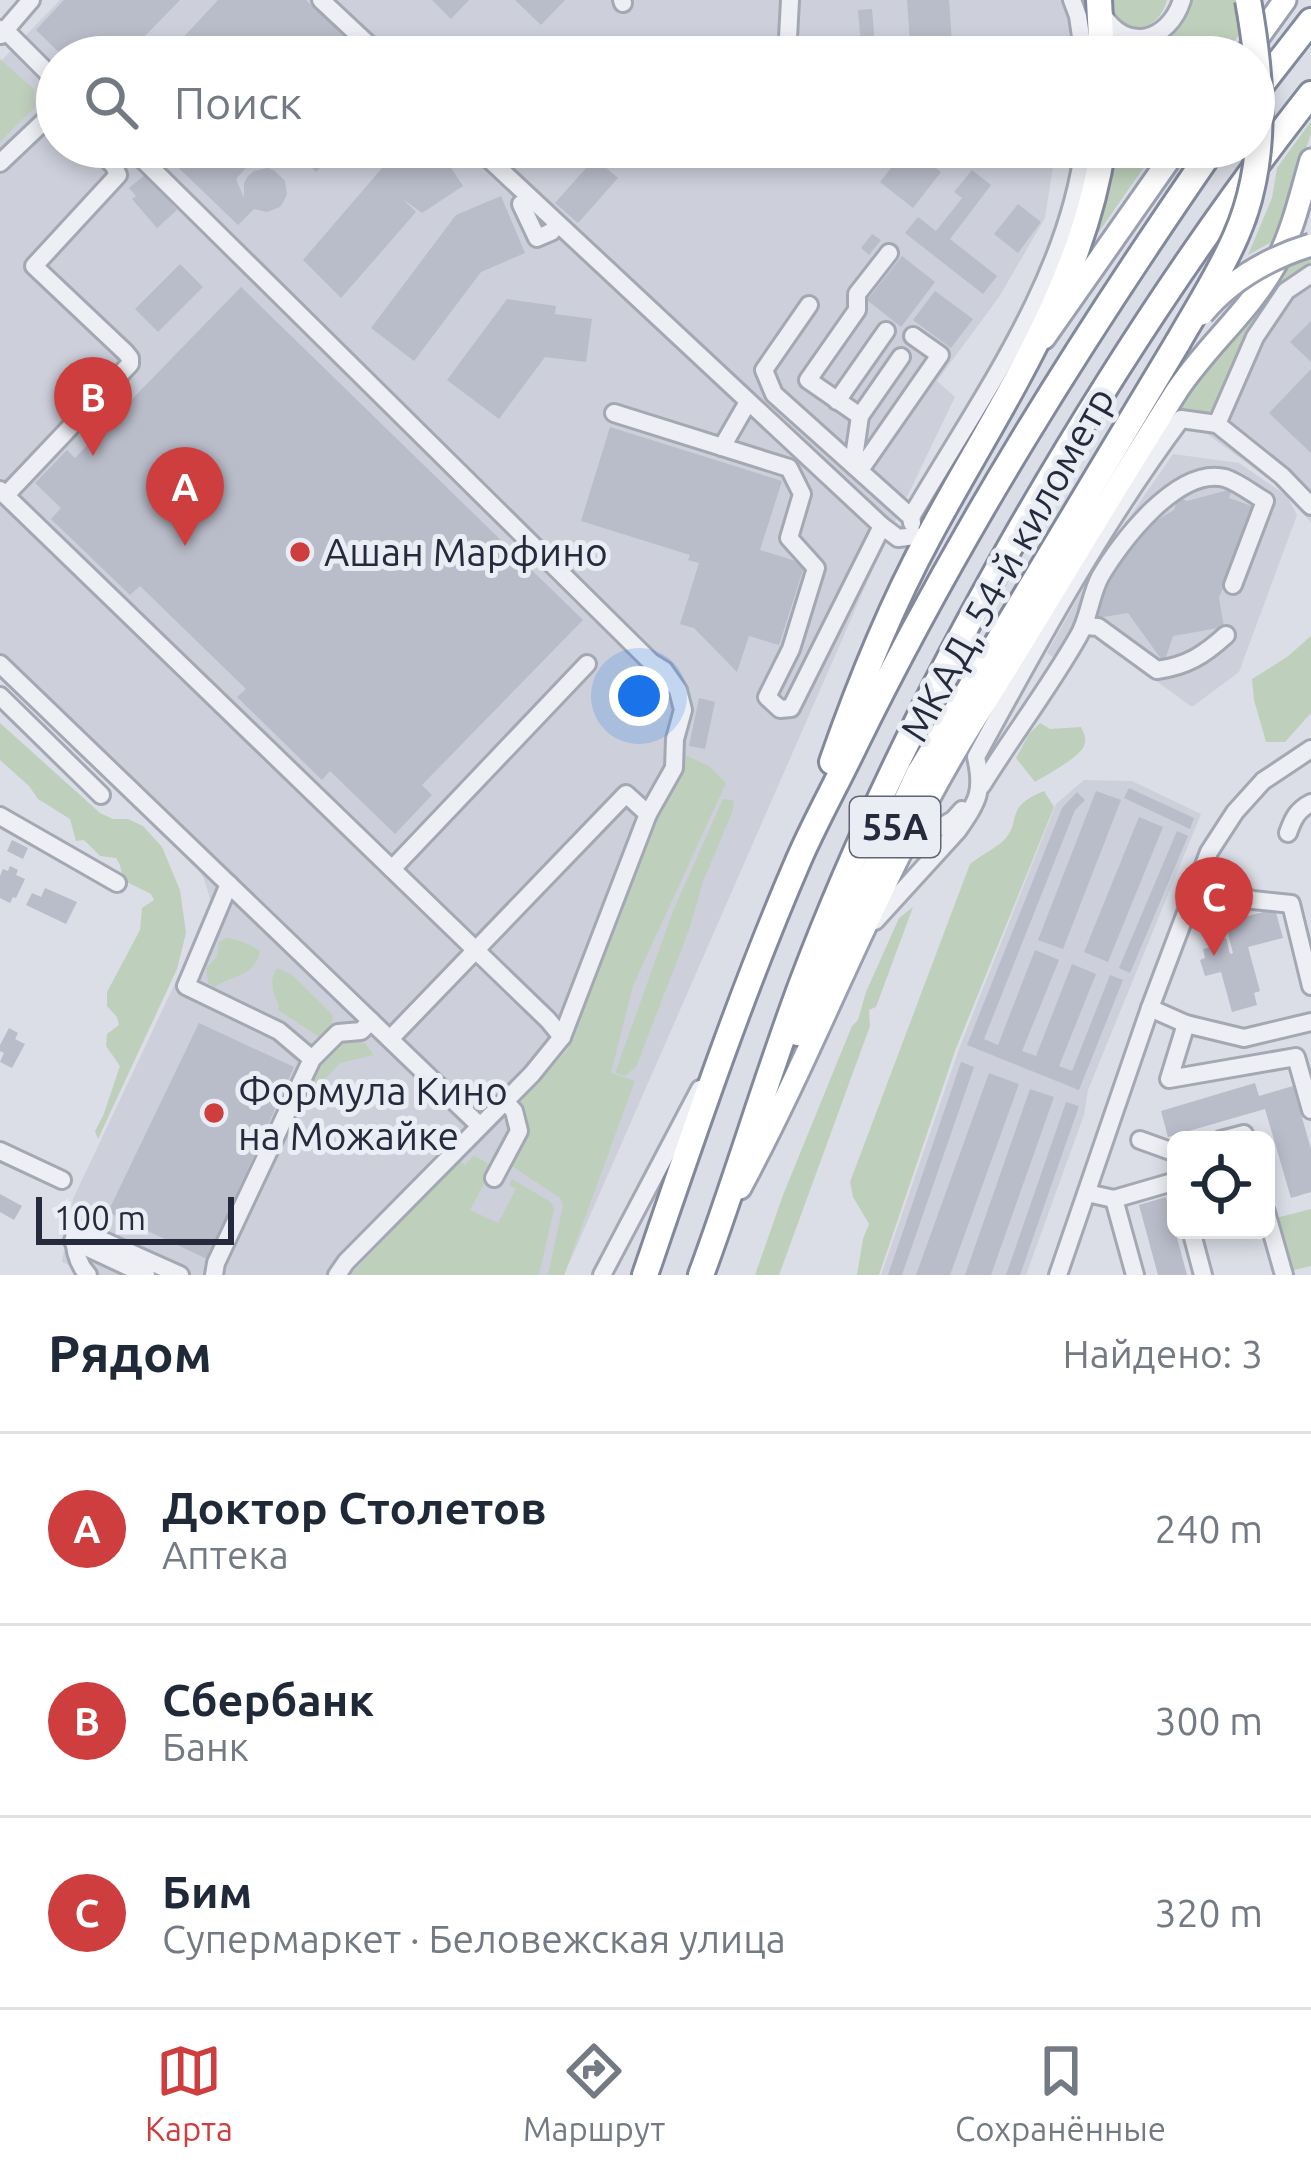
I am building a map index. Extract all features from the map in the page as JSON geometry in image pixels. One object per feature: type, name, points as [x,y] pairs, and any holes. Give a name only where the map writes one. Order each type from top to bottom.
[{"type":"highway","name":"55А","points":[[1248,0],[1253,36]]},
{"type":"highway","points":[[1099,3],[1101,36]]},
{"type":"highway","points":[[1275,67],[1311,21]]},
{"type":"highway","name":"МКАД, 54-й километр","points":[[1275,139],[1311,94]]},
{"type":"highway","points":[[801,855],[870,661],[921,538],[1054,307],[1093,205],[1099,168]]},
{"type":"highway","name":"МКАД, 54-й километр","points":[[645,1275],[724,1047],[801,855],[903,647],[1071,359],[1199,168]]},
{"type":"highway","name":"МКАД, 54-й километр","points":[[701,1275],[802,982],[903,748],[971,615],[1085,418],[1254,168]]},
{"type":"highway","name":"55А","points":[[759,1109],[918,775],[1178,342],[1238,233],[1255,168]]},
{"type":"main road","points":[[1259,36],[1286,0]]},
{"type":"main road","points":[[718,1229],[796,1080],[922,809],[1184,380],[1276,264],[1311,160]]},
{"type":"main road","points":[[1022,367],[1163,168]]},
{"type":"main road","points":[[1178,342],[1210,304],[1241,278],[1311,245]]},
{"type":"street","points":[[31,0],[2,31],[36,63]]},
{"type":"street","points":[[321,0],[360,36]]},
{"type":"street","points":[[788,36],[790,0]]},
{"type":"street","points":[[1072,0],[1081,36]]},
{"type":"street","points":[[1146,36],[1165,30],[1182,0]]},
{"type":"street","points":[[1099,3],[1106,20],[1125,36]]},
{"type":"street","points":[[0,163],[36,128]]},
{"type":"street","points":[[115,168],[118,175],[34,266],[125,352],[130,364],[3,493],[562,1037]]},
{"type":"street","points":[[151,168],[664,670],[678,690],[683,710],[674,768],[649,814],[562,1037],[337,1275]]},
{"type":"street","points":[[498,168],[882,526],[898,538],[921,538],[910,517],[774,394],[764,370],[809,305]]},
{"type":"street","points":[[910,517],[1037,298],[1057,256],[1080,168]]},
{"type":"street","points":[[520,204],[537,238],[557,226]]},
{"type":"street","points":[[860,416],[808,380],[857,310],[857,293],[889,253]]},
{"type":"street","points":[[1217,424],[1255,337],[1286,290],[1311,274]]},
{"type":"street","points":[[837,400],[886,331]]},
{"type":"street","points":[[856,467],[940,355],[913,336]]},
{"type":"street","points":[[856,467],[860,416],[901,357]]},
{"type":"street","points":[[722,447],[748,402]]},
{"type":"street","points":[[614,413],[789,468],[802,494],[789,538],[816,568],[791,649],[767,697],[780,709],[790,708],[882,526]]},
{"type":"street","points":[[857,946],[969,814],[982,784],[976,757],[1088,557],[1181,419],[1217,424],[1311,506]]},
{"type":"street","points":[[922,809],[934,825],[946,826],[982,784],[1085,626],[1100,577],[1144,519],[1179,487],[1204,478],[1225,478],[1265,501],[1233,585]]},
{"type":"street","points":[[1085,626],[1098,627],[1157,670],[1195,661],[1226,635]]},
{"type":"street","points":[[0,664],[479,1126]]},
{"type":"street","points":[[392,869],[587,664]]},
{"type":"street","points":[[0,696],[101,795]]},
{"type":"street","points":[[36,731],[52,714]]},
{"type":"street","points":[[1058,1275],[1196,883],[1221,832],[1249,796],[1276,770],[1311,749]]},
{"type":"street","points":[[390,1040],[626,794],[649,814]]},
{"type":"street","points":[[1288,833],[1300,808],[1311,803]]},
{"type":"street","points":[[2,821],[117,884]]},
{"type":"street","points":[[1196,883],[1253,900],[1291,904],[1304,926],[1311,986]]},
{"type":"street","points":[[229,884],[186,986],[279,1031],[312,1059]]},
{"type":"street","points":[[1150,1008],[1186,1024],[1244,1038],[1311,1022]]},
{"type":"street","points":[[214,1275],[312,1059],[338,1033],[361,1031],[371,1022]]},
{"type":"street","points":[[1186,1024],[1169,1079],[1296,1058],[1311,1110]]},
{"type":"street","points":[[602,1275],[724,1047]]},
{"type":"street","points":[[494,1178],[518,1131],[514,1111],[505,1101]]},
{"type":"street","points":[[1140,1140],[1167,1150]]},
{"type":"street","points":[[0,1150],[62,1180]]},
{"type":"street","points":[[1087,1193],[1114,1199],[1167,1184]]},
{"type":"street","points":[[1114,1199],[1135,1275]]},
{"type":"street","points":[[74,1234],[88,1275]]},
{"type":"street","points":[[74,1234],[146,1275]]},
{"type":"street","points":[[74,1234],[180,1275]]},
{"type":"street","points":[[1193,1239],[1203,1275]]},
{"type":"street","points":[[1274,1239],[1284,1275]]},
{"type":"shaded area","points":[[60,0],[1071,0],[1069,36],[36,36],[36,168],[1053,168],[1045,218],[999,297],[937,381],[955,397],[880,553],[564,1275],[92,1275],[62,1262],[73,1199],[212,905],[191,859],[0,675],[0,62]]},
{"type":"shaded area","points":[[1311,270],[1311,523],[1290,495],[1206,433],[1282,287]]},
{"type":"shaded area","points":[[1173,454],[1239,463],[1287,496],[1297,515],[1239,672],[1192,707],[1089,632],[1068,667],[1047,653],[1097,564]]},
{"type":"shaded area","points":[[1084,780],[1132,781],[1201,814],[1088,1090],[1084,1115],[1026,1275],[881,1275],[959,1049],[1056,804]]},
{"type":"green space","points":[[1110,0],[1167,0],[1153,22],[1130,28],[1112,22]]},
{"type":"green space","points":[[1185,0],[1244,0],[1246,25],[1238,36],[1151,36]]},
{"type":"green space","points":[[0,59],[34,89],[35,107],[0,142]]},
{"type":"green space","points":[[1311,121],[1311,134],[1275,240],[1248,255],[1272,198],[1277,168]]},
{"type":"green space","points":[[1104,168],[1143,168],[1096,236],[1090,235]]},
{"type":"green space","points":[[1311,252],[1311,269],[1237,366],[1212,410],[1204,416],[1173,415],[1285,265]]},
{"type":"green space","points":[[1311,636],[1311,713],[1285,742],[1266,742],[1252,679]]},
{"type":"green space","points":[[0,723],[100,813],[143,826],[162,847],[180,890],[186,933],[177,969],[98,1139],[95,1131],[120,1066],[106,1046],[107,1034],[119,1025],[107,1006],[107,992],[140,930],[142,908],[154,900],[123,880],[116,858],[100,856],[84,840],[76,841],[70,819],[38,799],[0,760]]},
{"type":"green space","points":[[1040,723],[1050,729],[1081,727],[1085,741],[1076,756],[1035,782],[1016,758]]},
{"type":"green space","points":[[685,755],[709,766],[726,783],[633,986],[611,1073],[635,1081],[564,1275],[548,1275],[563,1205],[560,1198],[507,1163],[520,1106],[525,1094],[567,1051]]},
{"type":"green space","points":[[1044,791],[1054,807],[955,1051],[879,1275],[857,1275],[869,1224],[850,1182],[970,864],[1003,841],[1018,809]]},
{"type":"green space","points":[[723,799],[734,800],[733,810],[636,1067],[625,1076],[615,1073],[673,911]]},
{"type":"green space","points":[[913,907],[876,1007],[869,1010],[870,1026],[779,1275],[755,1275],[866,992],[899,918]]},
{"type":"green space","points":[[226,938],[260,951],[249,970],[215,987],[208,983],[206,968],[217,957],[219,942]]},
{"type":"green space","points":[[277,968],[291,974],[333,1015],[327,1036],[319,1037],[278,1010],[272,986]]},
{"type":"green space","points":[[353,1041],[365,1043],[374,1055],[340,1063],[307,1098],[299,1099],[324,1055]]},
{"type":"green space","points":[[474,1155],[493,1167],[470,1210],[498,1223],[516,1189],[509,1185],[512,1179],[551,1202],[554,1209],[539,1275],[350,1275],[459,1161],[465,1165]]},
{"type":"green space","points":[[1311,1209],[1311,1266],[1290,1271],[1276,1218]]},
{"type":"building","points":[[64,0],[180,0],[145,36],[42,36],[36,30]]},
{"type":"building","points":[[218,0],[306,0],[344,36],[185,36]]},
{"type":"building","points":[[432,0],[469,0],[451,19]]},
{"type":"building","points":[[515,0],[565,0],[541,25]]},
{"type":"building","points":[[907,0],[949,0],[952,36],[910,36]]},
{"type":"building","points":[[872,9],[874,36],[860,36],[858,10]]},
{"type":"building","points":[[179,168],[246,168],[236,179],[244,198],[248,176],[268,168],[275,171],[285,181],[287,194],[280,207],[267,212],[254,209],[238,225]]},
{"type":"building","points":[[382,168],[451,168],[463,186],[422,213],[403,199],[416,212],[341,298],[303,260]]},
{"type":"building","points":[[586,168],[606,168],[618,178],[578,223],[555,203]]},
{"type":"building","points":[[891,168],[941,172],[913,208],[880,182]]},
{"type":"building","points":[[972,170],[991,185],[950,239],[997,276],[983,294],[905,233],[918,217],[936,231],[962,198],[954,192]]},
{"type":"building","points":[[146,174],[177,210],[157,228],[132,199],[136,196],[129,188]]},
{"type":"building","points":[[501,196],[525,253],[481,272],[414,361],[371,328],[456,215]]},
{"type":"building","points":[[1018,204],[1041,222],[1018,253],[994,234]]},
{"type":"building","points":[[872,234],[881,240],[869,255],[861,248]]},
{"type":"building","points":[[902,256],[935,282],[901,327],[867,300]]},
{"type":"building","points":[[180,264],[203,287],[158,332],[135,309]]},
{"type":"building","name":"Ашан Марфино","points":[[241,287],[583,620],[422,785],[432,795],[395,834],[330,771],[322,780],[237,697],[246,689],[140,586],[130,595],[51,519],[61,508],[35,483],[67,450],[75,458]]},
{"type":"building","points":[[935,291],[973,319],[951,348],[913,320]]},
{"type":"building","points":[[507,299],[556,306],[555,314],[592,319],[586,362],[545,357],[499,419],[447,380]]},
{"type":"building","points":[[1311,321],[1311,362],[1290,342]]},
{"type":"building","points":[[1311,369],[1311,453],[1269,413]]},
{"type":"building","points":[[610,427],[782,481],[760,550],[805,564],[779,645],[749,636],[737,672],[694,628],[680,624],[699,563],[688,560],[690,555],[581,521]]},
{"type":"building","points":[[1232,489],[1229,498],[1254,507],[1219,598],[1224,627],[1173,636],[1164,663],[1128,613],[1091,619],[1105,582],[1124,552],[1152,523],[1174,510],[1178,497],[1187,501]]},
{"type":"building","points":[[699,698],[715,702],[705,749],[689,746]]},
{"type":"building","points":[[1129,788],[1194,818],[1190,829],[1124,798]]},
{"type":"building","points":[[1096,791],[1121,800],[1063,949],[1038,940]]},
{"type":"building","points":[[1077,792],[1085,800],[1075,810],[984,1039],[998,1045],[1035,950],[1059,960],[1022,1051],[1036,1056],[1072,964],[1096,974],[1059,1066],[1072,1071],[1110,975],[1123,980],[1079,1090],[967,1045],[1062,808]]},
{"type":"building","points":[[1139,817],[1163,827],[1108,962],[1084,952]]},
{"type":"building","points":[[1177,831],[1188,836],[1130,973],[1119,968]]},
{"type":"building","points":[[12,840],[28,848],[23,859],[7,851]]},
{"type":"building","points":[[10,866],[25,879],[10,903],[0,898],[0,876]]},
{"type":"building","points":[[45,888],[77,902],[66,924],[26,905],[32,893],[41,897]]},
{"type":"building","points":[[1275,909],[1283,938],[1248,947],[1260,991],[1254,993],[1257,1005],[1232,1012],[1221,972],[1205,976],[1200,960],[1205,958],[1203,949],[1226,938],[1233,953],[1225,922]]},
{"type":"building","name":"Формула Кино на Можайке","points":[[199,1023],[294,1067],[207,1259],[108,1212]]},
{"type":"building","points":[[9,1028],[25,1044],[12,1068],[0,1062],[4,1053],[0,1045]]},
{"type":"building","points":[[961,1062],[974,1067],[902,1275],[888,1275]]},
{"type":"building","points":[[989,1073],[1019,1084],[950,1275],[916,1275]]},
{"type":"building","points":[[1255,1083],[1259,1096],[1293,1086],[1311,1149],[1311,1192],[1291,1198],[1265,1109],[1167,1133],[1161,1111]]},
{"type":"building","points":[[1030,1089],[1054,1097],[991,1275],[965,1275]]},
{"type":"building","points":[[1066,1102],[1079,1106],[1020,1275],[1006,1275]]},
{"type":"building","points":[[0,1194],[22,1206],[14,1220],[0,1212]]},
{"type":"building","points":[[1166,1197],[1167,1239],[1177,1239],[1187,1275],[1158,1275],[1139,1205]]},
{"type":"place","name":"Сбербанк","points":[[93,456]]},
{"type":"place","name":"Доктор Столетов","points":[[185,546]]},
{"type":"place","name":"Ашан Марфино","points":[[300,552]]},
{"type":"place","name":"Бим","points":[[1214,956]]},
{"type":"place","name":"Формула Кино на Можайке","points":[[214,1113]]}]
